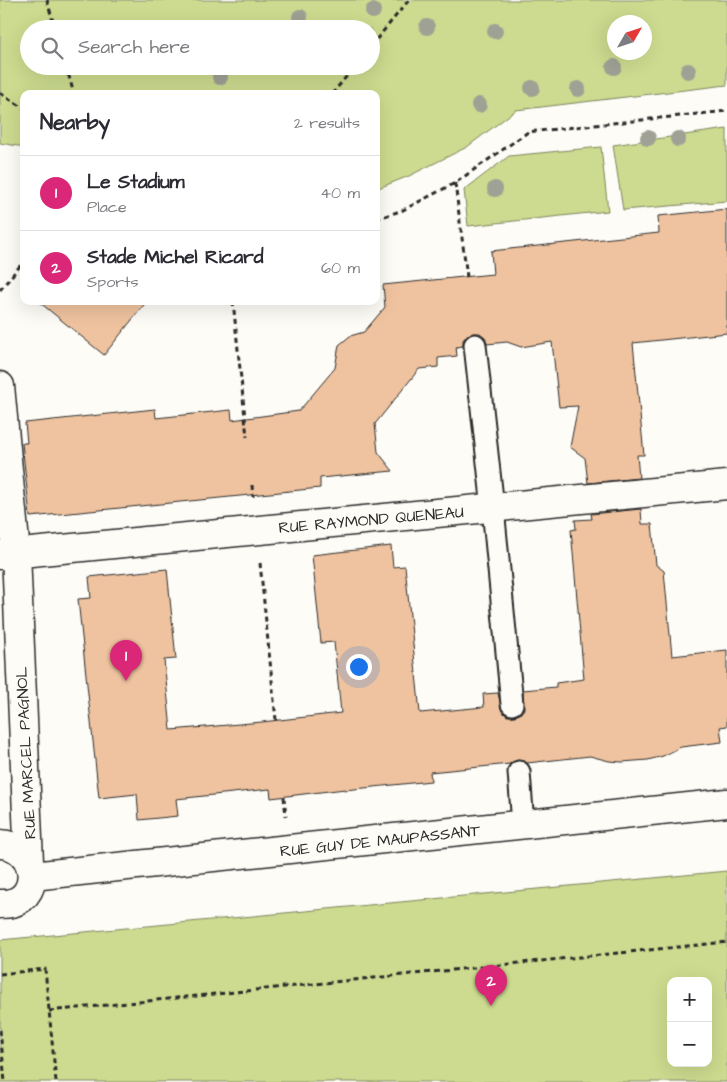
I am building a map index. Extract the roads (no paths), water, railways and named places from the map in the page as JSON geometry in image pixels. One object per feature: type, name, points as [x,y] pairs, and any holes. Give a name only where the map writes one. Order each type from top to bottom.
[{"type":"street","points":[[0,386],[8,554]]},
{"type":"street","name":"RUE RAYMOND QUENEAU","points":[[8,554],[727,485]]},
{"type":"street","name":"RUE MARCEL PAGNOL","points":[[8,554],[31,869]]},
{"type":"street","name":"RUE GUY DE MAUPASSANT","points":[[31,869],[523,825],[727,803]]},
{"type":"street","points":[[0,844],[12,846],[24,854],[31,869],[28,890],[20,899],[12,903],[0,904]]},
{"type":"lane","points":[[475,345],[494,508],[512,704]]},
{"type":"lane","points":[[519,772],[523,825]]},
{"type":"place","name":"Le Stadium","points":[[126,681]]},
{"type":"place","name":"Stade Michel Ricard","points":[[491,1006]]}]
